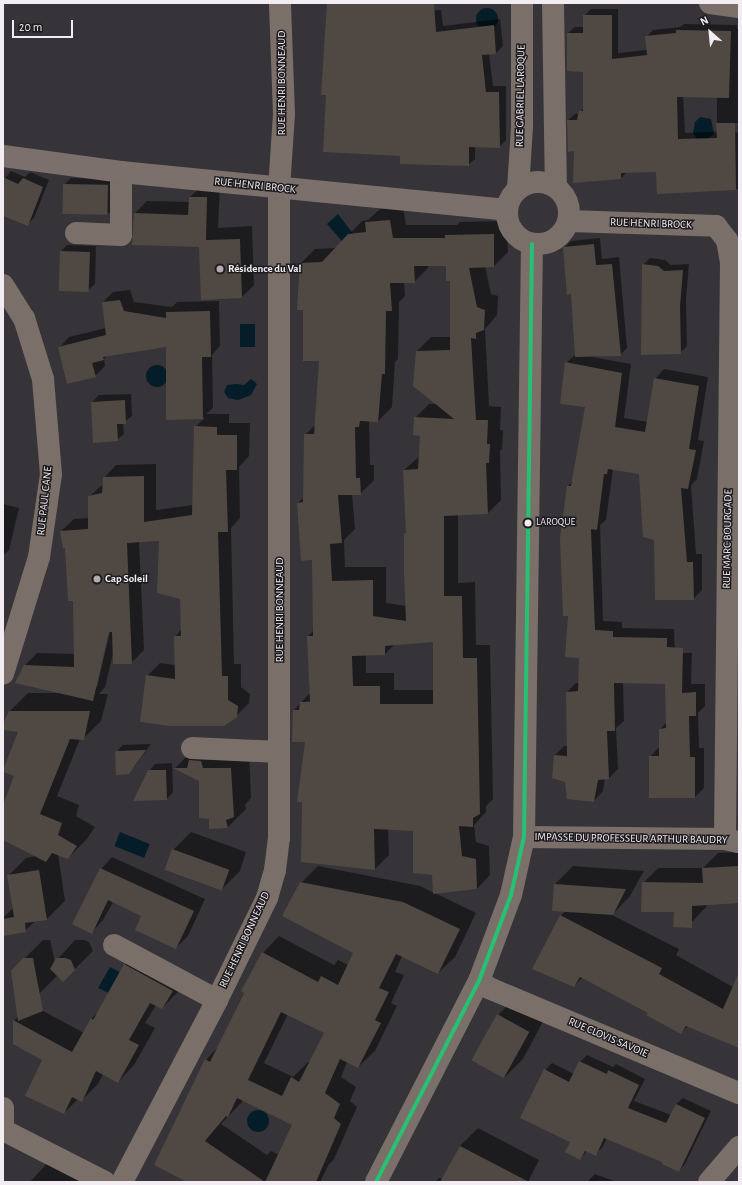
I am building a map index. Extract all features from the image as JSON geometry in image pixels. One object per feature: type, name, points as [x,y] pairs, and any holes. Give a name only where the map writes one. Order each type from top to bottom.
[{"type":"main road","name":"RUE HENRI BROCK","points":[[3,156],[121,172],[279,189],[507,210]]},
{"type":"street","name":"RUE HENRI BONNEAUD","points":[[122,1182],[217,1000],[267,898],[276,870],[279,838],[279,189],[284,114],[280,3]]},
{"type":"street","name":"RUE GABRIEL LAROQUE","points":[[518,189],[522,127],[522,3]]},
{"type":"street","points":[[553,3],[556,186]]},
{"type":"street","points":[[710,3],[739,7]]},
{"type":"street","points":[[76,233],[121,235],[121,172]]},
{"type":"street","points":[[536,181],[547,182],[556,186],[563,193],[568,202],[570,211],[569,221],[564,232],[555,240],[544,244],[532,244],[523,241],[513,231],[507,219],[507,210],[510,198],[518,189],[526,184],[536,181]]},
{"type":"street","name":"RUE HENRI BROCK","points":[[569,221],[716,226],[727,240]]},
{"type":"street","name":"RUE MARC BOURGADE","points":[[727,240],[731,271],[732,840]]},
{"type":"street","points":[[376,1182],[478,981],[511,895],[524,837],[532,244]]},
{"type":"street","name":"RUE PAUL CANE","points":[[3,284],[24,318],[43,379],[51,474],[39,557],[3,674]]},
{"type":"street","points":[[192,748],[279,752]]},
{"type":"street","name":"IMPASSE DU PROFESSEUR ARTHUR BAUDRY","points":[[524,837],[732,840]]},
{"type":"street","points":[[114,945],[217,1000]]},
{"type":"street","name":"RUE CLOVIS SAVOIE","points":[[478,981],[489,988],[739,1093]]},
{"type":"street","points":[[3,1108],[3,1122]]},
{"type":"street","points":[[3,1130],[105,1182]]},
{"type":"street","points":[[709,1182],[739,1147]]},
{"type":"water","points":[[487,8],[495,11],[498,19],[495,27],[487,30],[479,27],[476,19],[479,11]]},
{"type":"water","points":[[700,117],[711,119],[714,134],[700,144],[693,133],[695,122]]},
{"type":"water","points":[[338,214],[358,240],[346,246],[327,224]]},
{"type":"water","points":[[240,324],[255,324],[255,347],[240,347]]},
{"type":"water","points":[[157,365],[165,368],[168,376],[165,384],[157,387],[149,384],[146,376],[149,368]]},
{"type":"water","points":[[251,379],[257,384],[251,395],[238,400],[228,398],[224,392],[227,385],[244,385]]},
{"type":"water","points":[[120,832],[150,844],[144,858],[114,846]]},
{"type":"water","points":[[110,967],[125,975],[111,994],[98,988]]},
{"type":"water","points":[[258,1110],[266,1113],[269,1121],[266,1129],[258,1132],[250,1129],[247,1121],[250,1113]]},
{"type":"building","points":[[327,3],[434,3],[436,32],[494,25],[496,54],[482,55],[486,92],[499,92],[500,148],[469,147],[469,166],[400,164],[400,156],[323,152],[326,95],[321,95]]},
{"type":"building","points":[[583,15],[612,15],[612,59],[647,55],[645,36],[676,33],[676,30],[731,31],[729,98],[677,97],[678,139],[717,138],[716,123],[735,123],[736,190],[657,194],[656,172],[621,173],[621,179],[573,183],[574,151],[568,152],[567,120],[577,120],[579,111],[583,111],[583,72],[567,71],[567,33],[583,33]]},
{"type":"building","points":[[3,177],[18,184],[23,178],[43,187],[28,226],[3,216]]},
{"type":"building","points":[[63,184],[108,185],[107,215],[62,214]]},
{"type":"building","points":[[189,197],[207,197],[206,240],[240,239],[242,298],[201,300],[199,247],[132,245],[134,213],[188,215]]},
{"type":"building","points":[[390,220],[393,238],[445,238],[445,235],[494,234],[494,267],[469,268],[477,307],[485,310],[484,330],[476,333],[476,339],[471,338],[476,420],[488,420],[487,444],[490,444],[489,463],[486,463],[488,514],[444,516],[444,596],[462,596],[463,658],[477,658],[480,814],[473,818],[473,827],[459,826],[462,856],[476,859],[477,889],[433,894],[432,875],[413,873],[413,831],[374,829],[375,870],[301,862],[302,802],[297,802],[305,742],[292,742],[293,710],[299,710],[300,702],[310,702],[307,636],[313,636],[312,560],[301,561],[297,503],[303,502],[304,434],[314,434],[319,361],[303,361],[303,310],[297,310],[300,263],[322,262],[348,234],[366,232],[365,222]],"holes":[[[414,266],[446,266],[446,281],[450,281],[450,350],[416,351],[413,386],[454,419],[414,417],[413,435],[420,436],[418,469],[403,470],[406,533],[404,533],[406,621],[373,616],[373,580],[332,581],[330,544],[342,543],[338,495],[361,495],[360,478],[356,478],[355,427],[359,427],[360,421],[378,422],[382,374],[385,374],[386,311],[392,311],[390,283],[415,283]],[[433,642],[433,704],[380,704],[380,686],[353,686],[352,656],[385,655],[385,646]]]},
{"type":"building","points":[[594,244],[596,265],[612,264],[621,356],[575,357],[571,294],[567,295],[563,247]]},
{"type":"building","points":[[60,251],[90,252],[89,292],[59,291]]},
{"type":"building","points":[[642,264],[658,266],[664,271],[683,270],[680,306],[681,354],[641,355]]},
{"type":"building","points":[[120,300],[124,311],[166,318],[166,312],[210,311],[211,357],[202,357],[203,419],[166,420],[166,347],[103,357],[104,360],[92,363],[96,377],[67,384],[58,347],[106,335],[102,302]]},
{"type":"building","points":[[565,362],[622,373],[615,427],[645,432],[654,378],[699,386],[689,449],[696,450],[688,489],[681,488],[687,562],[693,562],[694,600],[655,600],[654,540],[643,537],[639,474],[608,469],[607,474],[604,474],[597,530],[591,529],[595,630],[613,631],[613,637],[667,638],[667,647],[683,648],[682,693],[696,692],[696,716],[689,716],[690,757],[695,757],[695,798],[649,798],[649,756],[659,756],[659,729],[666,728],[665,684],[614,683],[615,731],[607,731],[609,779],[598,780],[594,802],[567,799],[565,782],[552,778],[554,755],[567,756],[566,692],[578,691],[579,658],[565,657],[568,616],[563,616],[560,538],[567,486],[571,486],[585,407],[560,404]]},
{"type":"building","points":[[125,400],[126,424],[117,424],[118,441],[93,443],[91,402]]},
{"type":"building","points":[[194,426],[217,427],[217,435],[237,435],[237,470],[226,470],[228,532],[218,532],[222,676],[228,676],[228,700],[238,706],[237,717],[224,726],[170,726],[140,722],[146,675],[175,679],[174,636],[181,636],[180,599],[157,593],[159,541],[127,543],[132,664],[113,664],[112,632],[109,632],[93,701],[15,683],[24,665],[74,667],[73,601],[68,601],[65,548],[63,548],[60,531],[88,529],[88,496],[102,493],[103,477],[144,476],[144,522],[192,515]]},
{"type":"building","points":[[9,711],[90,711],[84,740],[70,739],[40,814],[62,823],[58,835],[77,846],[68,859],[52,853],[46,862],[3,840],[3,805],[14,776],[3,772],[3,770],[18,732],[3,730],[3,724]]},
{"type":"building","points":[[146,750],[129,774],[116,775],[115,751]]},
{"type":"building","points":[[189,760],[201,761],[203,768],[231,768],[234,817],[226,820],[228,828],[209,829],[209,819],[199,818],[199,781],[173,768],[187,768]]},
{"type":"building","points":[[148,770],[166,770],[167,800],[133,801]]},
{"type":"building","points":[[172,849],[229,870],[222,891],[164,870]]},
{"type":"building","points":[[739,866],[739,903],[692,906],[692,928],[673,927],[674,912],[641,912],[642,882],[703,883],[702,868]]},
{"type":"building","points":[[100,868],[194,911],[176,949],[135,930],[141,916],[108,900],[92,934],[72,924]]},
{"type":"building","points":[[39,870],[47,920],[25,923],[26,932],[3,936],[3,919],[14,917],[7,875]]},
{"type":"building","points":[[300,882],[403,902],[460,929],[438,974],[396,954],[379,988],[389,992],[375,1020],[381,1023],[358,1068],[340,1059],[325,1093],[340,1104],[334,1118],[341,1124],[316,1182],[265,1182],[187,1182],[154,1165],[205,1059],[210,1062],[244,993],[241,991],[262,952],[318,982],[321,976],[338,985],[353,953],[282,916]],"holes":[[[281,1012],[324,1033],[299,1082],[291,1077],[282,1096],[248,1080]],[[237,1098],[292,1125],[265,1182],[205,1141],[226,1116],[228,1117]]]},
{"type":"building","points":[[554,884],[626,889],[613,915],[552,911]]},
{"type":"building","points":[[560,915],[662,968],[659,974],[723,1009],[739,972],[739,1048],[686,1026],[681,1034],[646,1015],[648,1013],[580,977],[574,987],[532,969]]},
{"type":"building","points":[[23,958],[33,958],[43,1011],[18,1021],[11,971]]},
{"type":"building","points":[[56,958],[71,960],[75,970],[63,982],[50,969]]},
{"type":"building","points":[[124,964],[173,991],[162,1009],[150,1003],[129,1040],[139,1045],[118,1083],[96,1071],[82,1102],[72,1097],[64,1114],[25,1096],[42,1060],[13,1044],[13,1020],[72,1052],[91,1018],[93,1020]]},
{"type":"building","points":[[497,1014],[529,1032],[504,1078],[471,1060]]},
{"type":"building","points":[[579,1061],[607,1074],[608,1070],[639,1085],[628,1108],[666,1123],[676,1104],[705,1118],[679,1172],[662,1164],[662,1162],[604,1138],[596,1156],[585,1151],[580,1160],[565,1152],[570,1142],[520,1118],[544,1069],[569,1082]]},
{"type":"building","points":[[460,1146],[529,1182],[440,1182]]},
{"type":"transit line","points":[[376,1182],[479,981],[511,895],[524,837],[532,244]]},
{"type":"place","name":"Résidence du Val","points":[[220,269]]},
{"type":"place","name":"LAROQUE","points":[[528,523]]},
{"type":"place","name":"Cap Soleil","points":[[97,579]]}]
